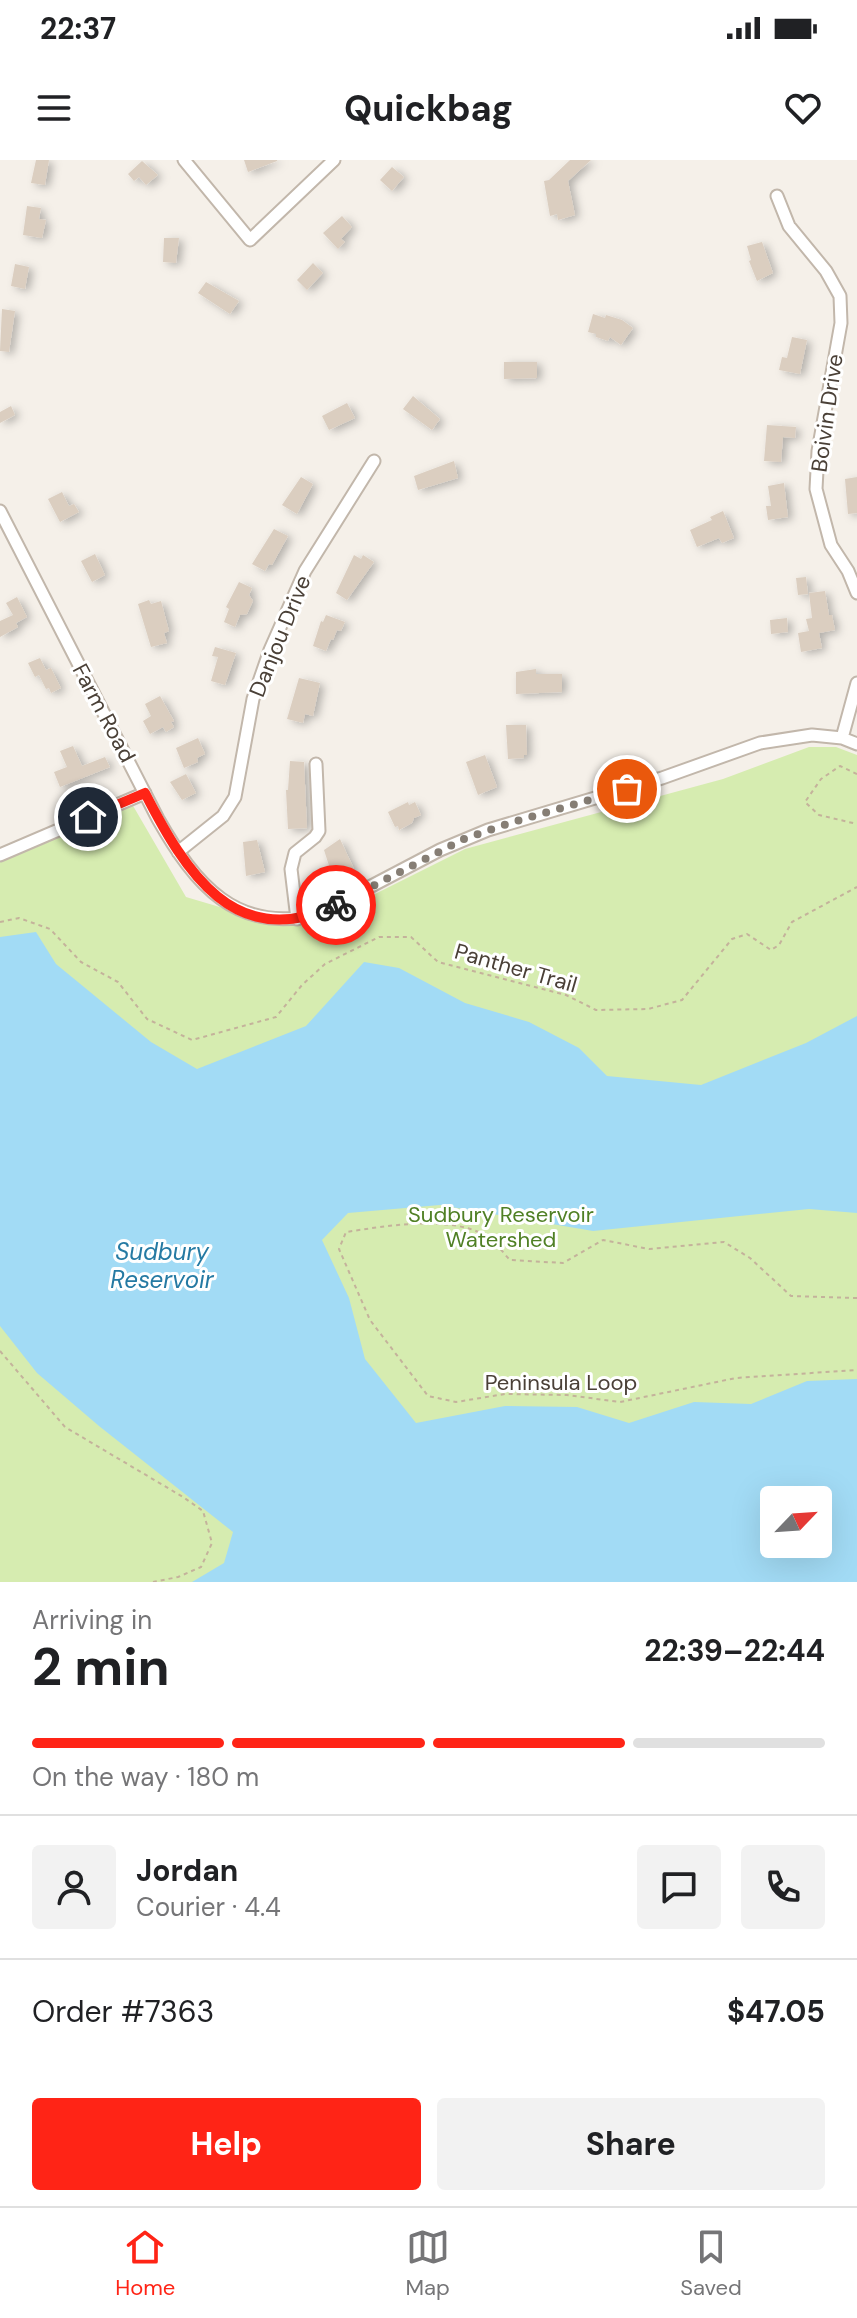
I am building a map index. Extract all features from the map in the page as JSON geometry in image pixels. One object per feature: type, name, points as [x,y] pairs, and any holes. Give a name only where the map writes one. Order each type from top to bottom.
[{"type":"street","points":[[184,160],[250,240],[334,160]]},
{"type":"street","name":"Boivin Drive","points":[[777,196],[789,226],[826,271],[840,296],[841,323],[818,451],[816,489],[831,545],[848,571],[857,593]]},
{"type":"street","name":"Danjou Drive","points":[[178,852],[223,816],[235,797],[253,699],[270,650],[305,571],[374,461]]},
{"type":"street","name":"Farm Road","points":[[0,511],[178,852],[200,882],[220,900],[266,918],[297,919],[331,908],[464,839],[662,778],[760,743],[812,735],[842,738],[857,744]]},
{"type":"street","points":[[842,738],[857,683]]},
{"type":"street","points":[[297,919],[291,869],[295,853],[319,831],[316,764]]},
{"type":"street","points":[[0,855],[145,793]]},
{"type":"path","points":[[857,774],[840,766],[821,779],[805,802],[819,815],[857,824]]},
{"type":"path","name":"Panther Trail","points":[[0,922],[19,918],[50,929],[81,962],[118,982],[147,1019],[192,1040],[276,1017],[302,985],[325,964],[379,937],[411,937],[438,962],[566,995],[596,1010],[648,1009],[682,1000],[732,939],[747,934],[771,950],[779,945],[792,922],[857,887]]},
{"type":"path","name":"Peninsula Loop","points":[[857,1298],[791,1296],[750,1258],[724,1242],[649,1249],[603,1240],[563,1263],[510,1260],[488,1237],[456,1225],[399,1225],[346,1232],[339,1249],[370,1320],[428,1396],[456,1402],[505,1394],[567,1395],[620,1402],[736,1378],[857,1370]]},
{"type":"path","points":[[0,1351],[65,1427],[203,1511],[212,1543],[201,1567],[178,1577],[153,1582]]},
{"type":"green space","name":"Sudbury Reservoir Watershed","points":[[809,747],[836,747],[857,755],[857,1582],[0,1582],[0,862],[132,804],[186,897],[280,925],[363,900],[465,849],[723,779]]},
{"type":"water","name":"Sudbury Reservoir","points":[[36,932],[56,964],[151,1042],[197,1069],[306,1026],[364,962],[399,968],[465,1003],[529,1022],[579,1048],[607,1076],[701,1085],[806,1043],[857,1016],[857,1213],[809,1209],[593,1231],[440,1205],[348,1213],[322,1240],[349,1298],[365,1359],[416,1423],[505,1406],[577,1407],[629,1423],[694,1402],[751,1404],[807,1381],[857,1379],[857,1582],[192,1582],[224,1563],[233,1532],[37,1373],[0,1326],[0,937]]},
{"type":"building","points":[[36,160],[49,160],[45,185],[31,183]]},
{"type":"building","points":[[244,160],[277,160],[277,161],[248,172]]},
{"type":"building","points":[[570,160],[591,160],[568,181],[575,215],[558,220],[557,214],[550,216],[544,181]]},
{"type":"building","points":[[142,161],[158,175],[146,185],[139,177],[134,181],[128,174]]},
{"type":"building","points":[[392,167],[404,177],[392,191],[380,180]]},
{"type":"building","points":[[27,206],[41,208],[39,219],[46,220],[42,238],[23,235]]},
{"type":"building","points":[[342,216],[352,227],[341,239],[345,242],[338,249],[323,233]]},
{"type":"building","points":[[164,238],[179,238],[176,263],[163,262]]},
{"type":"building","points":[[762,242],[773,273],[757,281],[747,246]]},
{"type":"building","points":[[313,263],[323,273],[307,290],[297,280]]},
{"type":"building","points":[[15,264],[29,267],[25,289],[11,286]]},
{"type":"building","points":[[206,282],[239,301],[230,314],[198,293]]},
{"type":"building","points":[[2,309],[15,311],[9,352],[0,351]]},
{"type":"building","points":[[593,314],[622,320],[633,328],[621,345],[610,337],[608,341],[596,337],[596,334],[588,332]]},
{"type":"building","points":[[792,337],[807,340],[800,374],[779,370],[782,357],[787,358]]},
{"type":"building","points":[[504,362],[537,362],[537,378],[504,379]]},
{"type":"building","points":[[413,396],[440,419],[432,430],[403,409]]},
{"type":"building","points":[[347,403],[355,418],[329,430],[322,416]]},
{"type":"building","points":[[11,406],[15,415],[0,423],[0,412]]},
{"type":"building","points":[[767,425],[796,427],[795,438],[783,437],[781,462],[764,461]]},
{"type":"building","points":[[454,461],[458,478],[418,490],[414,476]]},
{"type":"building","points":[[301,477],[313,484],[297,514],[282,505]]},
{"type":"building","points":[[857,477],[857,513],[848,514],[845,479]]},
{"type":"building","points":[[784,483],[788,517],[768,520],[766,506],[771,506],[768,486]]},
{"type":"building","points":[[62,492],[69,506],[74,504],[79,512],[60,522],[48,499]]},
{"type":"building","points":[[723,511],[734,538],[722,543],[719,538],[697,547],[690,530]]},
{"type":"building","points":[[274,529],[288,536],[272,565],[269,564],[265,571],[252,564]]},
{"type":"building","points":[[95,554],[105,575],[92,582],[81,561]]},
{"type":"building","points":[[354,555],[361,559],[363,555],[374,562],[347,600],[336,593]]},
{"type":"building","points":[[806,577],[808,594],[798,595],[796,578]]},
{"type":"building","points":[[239,582],[252,588],[249,595],[253,601],[247,614],[240,615],[235,627],[224,622],[229,609],[226,607]]},
{"type":"building","points":[[825,591],[835,630],[819,633],[822,648],[801,652],[798,633],[809,631],[806,619],[812,618],[809,593]]},
{"type":"building","points":[[17,597],[27,617],[16,623],[18,627],[0,637],[0,621],[13,615],[6,603]]},
{"type":"building","points":[[149,600],[151,604],[161,601],[169,631],[164,633],[167,643],[151,647],[138,604]]},
{"type":"building","points":[[326,615],[345,622],[326,651],[313,646]]},
{"type":"building","points":[[787,618],[788,632],[771,634],[770,620]]},
{"type":"building","points":[[215,647],[236,653],[225,685],[211,681],[218,657],[212,656]]},
{"type":"building","points":[[40,658],[46,670],[51,668],[61,688],[51,693],[39,675],[35,677],[28,663]]},
{"type":"building","points":[[536,669],[536,674],[562,674],[562,692],[516,694],[516,672]]},
{"type":"building","points":[[299,678],[320,683],[313,716],[305,714],[303,723],[287,719]]},
{"type":"building","points":[[160,696],[174,721],[171,722],[174,727],[166,732],[163,727],[150,734],[143,721],[151,716],[145,704]]},
{"type":"building","points":[[506,725],[526,725],[527,755],[524,758],[508,759]]},
{"type":"building","points":[[198,738],[205,754],[197,758],[198,762],[184,768],[176,748]]},
{"type":"building","points":[[73,746],[82,766],[105,757],[110,767],[60,787],[54,772],[67,767],[60,751]]},
{"type":"building","points":[[485,755],[497,787],[478,795],[466,762]]},
{"type":"building","points":[[290,761],[304,762],[307,828],[288,829],[286,790]]},
{"type":"building","points":[[186,774],[196,793],[182,800],[170,782]]},
{"type":"building","points":[[408,802],[409,805],[415,802],[421,815],[399,830],[388,812]]},
{"type":"building","points":[[340,839],[354,869],[333,878],[324,850]]},
{"type":"building","points":[[257,840],[265,872],[246,876],[243,842]]},
{"type":"way so far","points":[[336,905],[464,839],[627,789]]},
{"type":"route","points":[[88,817],[145,793],[184,863],[220,900],[266,918],[297,919],[336,905]]}]
